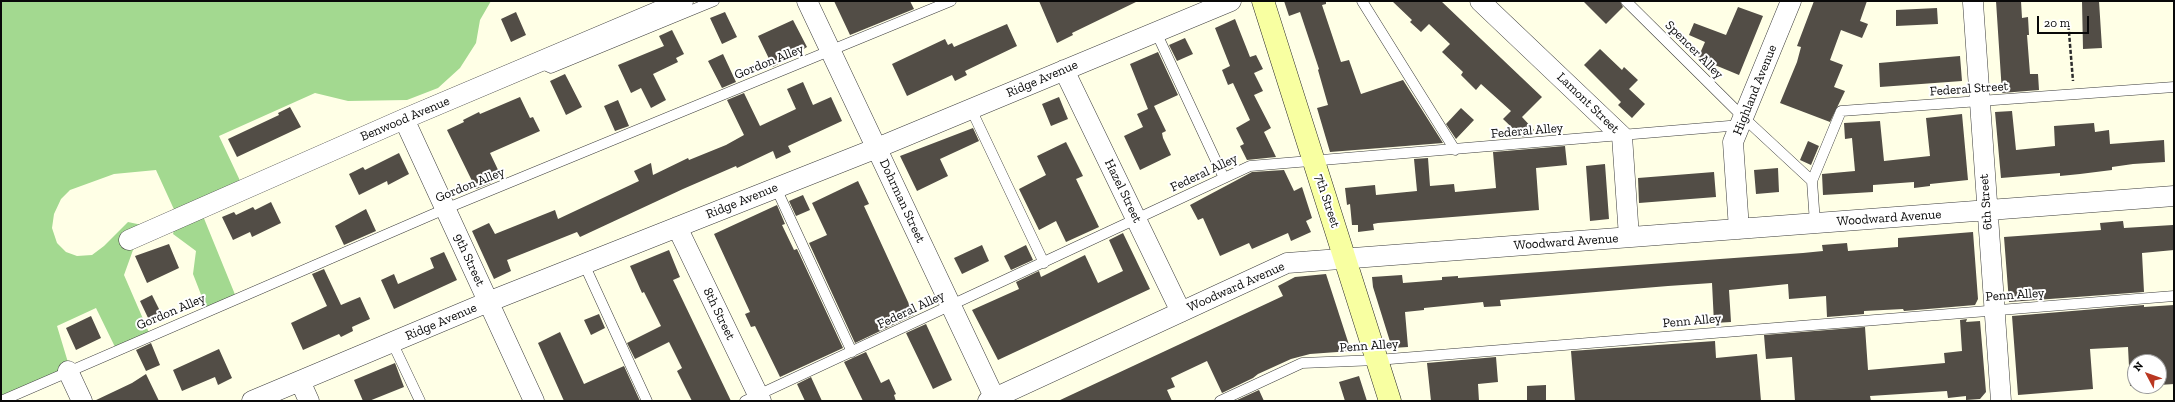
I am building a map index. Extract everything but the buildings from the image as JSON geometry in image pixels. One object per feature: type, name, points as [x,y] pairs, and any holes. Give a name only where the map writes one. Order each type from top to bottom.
[{"type":"street","name":"Benwood Avenue","points":[[129,240],[404,119],[683,1]]},
{"type":"street","name":"Dohrman Street","points":[[807,1],[832,50],[952,306],[993,400]]},
{"type":"street","name":"Ridge Avenue","points":[[252,401],[488,302],[877,148],[1231,1]]},
{"type":"street","name":"7th Street","points":[[1263,1],[1390,401]]},
{"type":"street","name":"Lamont Street","points":[[1480,1],[1622,136],[1630,237]]},
{"type":"street","name":"Highland Avenue","points":[[1739,229],[1733,142],[1791,1]]},
{"type":"street","name":"6th Street","points":[[1973,3],[1994,310],[2002,401]]},
{"type":"street","name":"Hazel Street","points":[[1064,70],[1182,312]]},
{"type":"street","name":"9th Street","points":[[404,119],[534,401]]},
{"type":"street","name":"Woodward Avenue","points":[[993,400],[1287,263],[2174,196]]},
{"type":"street","name":"8th Street","points":[[677,227],[755,399]]},
{"type":"street","points":[[68,371],[82,401]]},
{"type":"street","points":[[300,381],[309,401]]},
{"type":"lane","points":[[537,62],[551,68],[714,1]]},
{"type":"lane","name":"Gordon Alley","points":[[1,401],[446,209],[951,1]]},
{"type":"lane","points":[[1362,1],[1455,150]]},
{"type":"lane","name":"Spencer Alley","points":[[1626,1],[1742,121]]},
{"type":"lane","points":[[1156,32],[1224,178]]},
{"type":"lane","name":"Federal Street","points":[[1814,223],[1812,181],[1841,111],[2174,88]]},
{"type":"lane","points":[[971,109],[1044,263]]},
{"type":"lane","points":[[1742,121],[1812,181]]},
{"type":"lane","name":"Federal Alley","points":[[755,399],[852,352],[1250,166],[1622,136],[1742,121]]},
{"type":"lane","points":[[776,188],[852,352]]},
{"type":"lane","points":[[584,264],[647,401]]},
{"type":"lane","name":"Penn Alley","points":[[1220,401],[1302,363],[1377,360],[2174,296]]},
{"type":"lane","points":[[392,342],[420,401]]},
{"type":"path","points":[[2068,20],[2074,95]]},
{"type":"green space","points":[[1,1],[491,1],[480,20],[476,43],[460,68],[438,88],[407,100],[348,101],[315,93],[219,136],[243,187],[203,216],[236,297],[207,310],[193,274],[196,251],[173,234],[177,216],[156,170],[114,174],[70,190],[61,199],[54,214],[52,228],[57,243],[66,252],[77,256],[92,255],[104,246],[128,222],[142,225],[124,275],[150,335],[116,349],[96,308],[57,326],[70,369],[1,399]]}]
